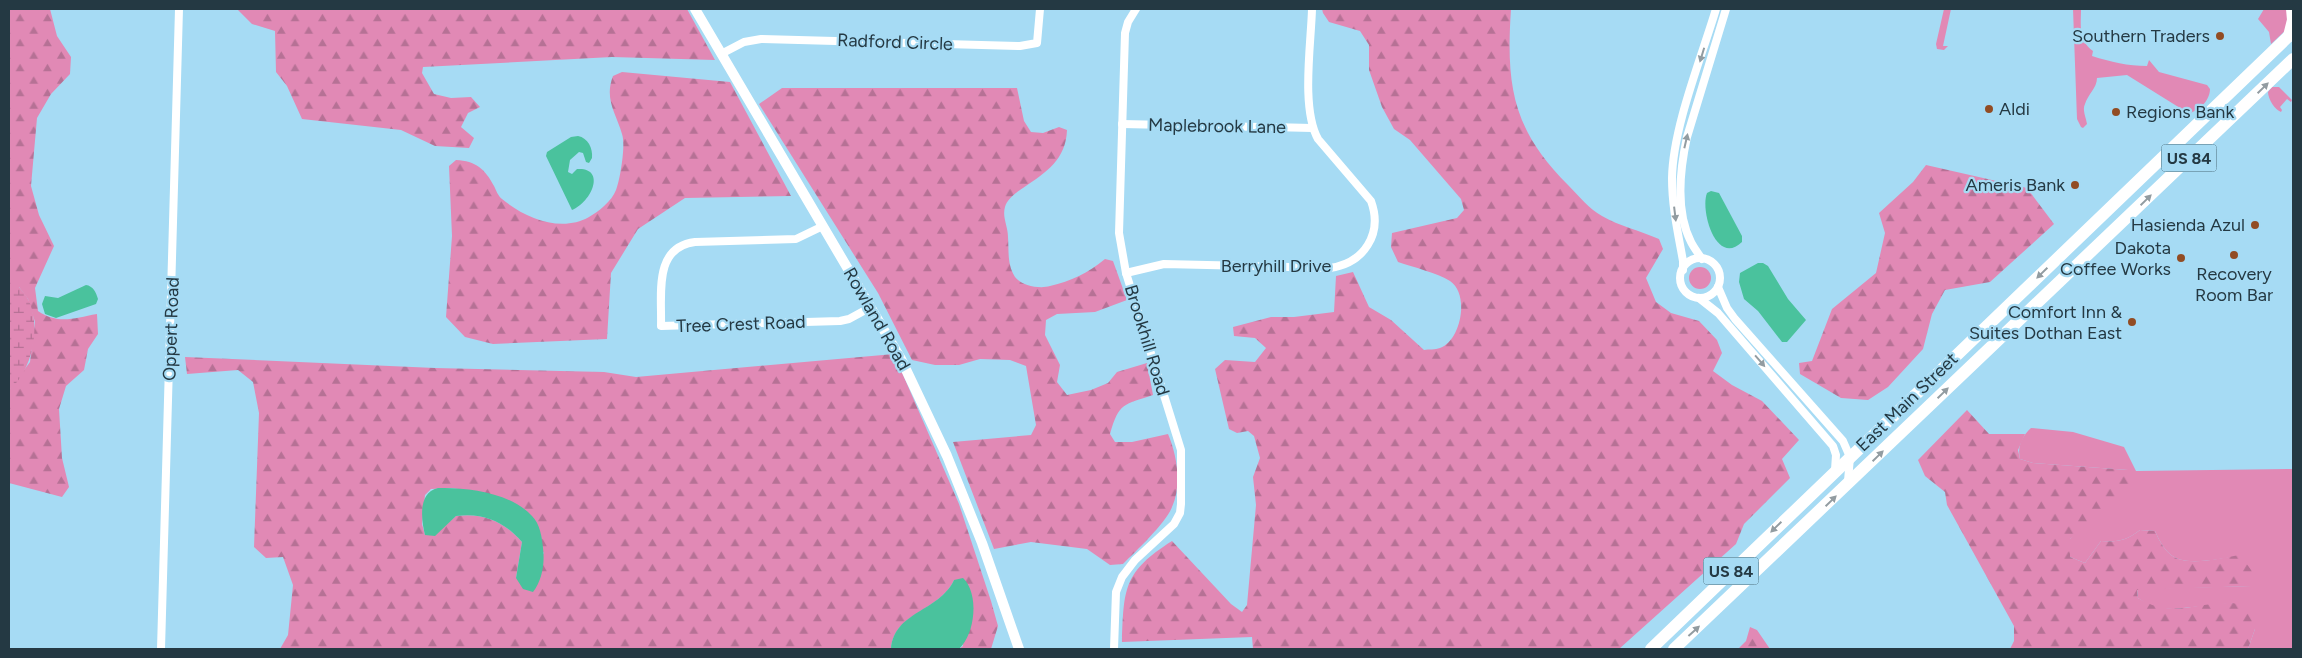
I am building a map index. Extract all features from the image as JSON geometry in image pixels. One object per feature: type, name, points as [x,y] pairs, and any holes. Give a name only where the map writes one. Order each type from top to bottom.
[{"type":"highway","points":[[2291,34],[2292,9]]},
{"type":"highway","name":"East Main Street","points":[[1651,649],[2291,34]]},
{"type":"highway","name":"East Main Street","points":[[1674,649],[2293,59]]},
{"type":"street","name":"Oppert Road","points":[[161,649],[178,9]]},
{"type":"street","name":"Rowland Road","points":[[695,9],[901,358],[947,456],[982,543],[1019,649]]},
{"type":"street","name":"Radford Circle","points":[[721,54],[744,42],[761,39],[1020,46],[1037,43],[1040,9]]},
{"type":"street","name":"Brookhill Road","points":[[1114,649],[1116,592],[1122,577],[1135,560],[1174,524],[1180,513],[1181,504],[1181,450],[1126,273],[1119,233],[1125,33],[1130,17],[1136,9]]},
{"type":"street","name":"Berryhill Drive","points":[[1126,273],[1164,264],[1330,268],[1341,266],[1358,257],[1372,240],[1375,225],[1374,210],[1366,193],[1318,139],[1312,128],[1309,107],[1312,9]]},
{"type":"street","points":[[1716,9],[1685,111],[1674,157],[1672,195],[1683,261],[1681,279],[1684,288],[1690,295],[1699,298],[1718,313],[1833,446],[1836,455],[1836,470]]},
{"type":"street","points":[[1702,259],[1691,242],[1685,224],[1681,189],[1683,158],[1687,137],[1726,9]]},
{"type":"street","name":"Maplebrook Lane","points":[[1122,124],[1312,128]]},
{"type":"street","name":"Tree Crest Road","points":[[823,226],[796,239],[695,242],[680,246],[669,256],[662,270],[661,326],[840,320],[849,319],[871,307]]},
{"type":"street","points":[[1683,270],[1688,263],[1702,259],[1711,262],[1717,268],[1720,278],[1718,287],[1708,296],[1699,298]]},
{"type":"street","points":[[1718,287],[1727,308],[1735,319],[1843,441],[1850,457],[1848,485]]},
{"type":"street","points":[[1843,441],[1864,443]]},
{"type":"green space","points":[[9,9],[50,9],[57,36],[71,57],[70,74],[51,94],[37,118],[31,186],[39,215],[54,246],[35,288],[38,311],[60,319],[97,314],[98,334],[88,349],[84,370],[66,386],[59,409],[62,458],[69,487],[62,497],[9,483],[9,390],[30,362],[35,322],[28,299],[19,287],[9,287]]},
{"type":"green space","points":[[237,9],[687,9],[715,60],[612,57],[423,67],[422,73],[434,94],[451,98],[471,97],[480,107],[468,113],[461,127],[474,138],[469,148],[435,146],[401,130],[302,119],[287,86],[276,72],[275,31],[252,24]]},
{"type":"green space","points":[[1322,9],[1511,9],[1510,61],[1512,83],[1524,125],[1535,145],[1549,164],[1593,210],[1616,223],[1659,239],[1663,249],[1646,278],[1656,302],[1671,313],[1699,321],[1717,340],[1722,353],[1713,371],[1732,385],[1762,401],[1799,440],[1782,459],[1790,478],[1744,524],[1736,544],[1619,649],[1253,649],[1252,637],[1122,642],[1124,608],[1129,583],[1144,562],[1172,541],[1231,604],[1242,612],[1247,605],[1256,505],[1253,477],[1260,458],[1254,436],[1248,431],[1237,433],[1229,429],[1215,369],[1225,360],[1255,362],[1266,348],[1255,338],[1234,336],[1233,327],[1271,317],[1294,317],[1334,312],[1336,276],[1353,272],[1369,307],[1391,320],[1424,350],[1438,349],[1447,344],[1458,327],[1461,306],[1460,296],[1456,287],[1450,281],[1438,275],[1398,262],[1391,247],[1392,233],[1457,218],[1464,210],[1461,199],[1410,140],[1394,129],[1382,107],[1369,70],[1369,45],[1360,31],[1329,22]]},
{"type":"green space","points":[[1944,9],[1951,9],[1943,46],[1948,46],[1944,50],[1937,49],[1936,44]]},
{"type":"green space","points":[[2073,9],[2081,9],[2081,32],[2088,47],[2093,51],[2092,56],[2140,66],[2147,66],[2149,60],[2159,72],[2207,85],[2210,93],[2206,101],[2200,108],[2188,113],[2127,75],[2097,78],[2096,85],[2084,106],[2087,124],[2083,128],[2081,127],[2077,119]]},
{"type":"green space","points":[[2264,9],[2289,9],[2287,29],[2271,44],[2269,32],[2258,19]]},
{"type":"green space","points":[[622,72],[730,82],[791,196],[685,198],[638,229],[611,273],[607,339],[493,344],[465,337],[446,317],[452,236],[449,166],[456,160],[469,162],[479,167],[487,175],[501,198],[511,206],[532,217],[544,221],[567,224],[589,217],[608,202],[616,190],[619,179],[623,139],[610,99],[610,92],[613,76]]},
{"type":"green space","points":[[2272,87],[2279,87],[2292,100],[2291,102],[2287,99],[2280,107],[2281,112],[2274,107],[2269,98],[2268,92]]},
{"type":"green space","points":[[782,88],[1017,88],[1024,121],[1031,132],[1043,133],[1059,127],[1067,130],[1063,149],[1054,164],[1015,194],[1006,204],[1004,214],[1008,233],[1009,258],[1012,272],[1018,280],[1027,285],[1041,287],[1072,279],[1105,259],[1113,261],[1127,300],[1095,312],[1057,314],[1046,320],[1045,335],[1060,365],[1057,382],[1067,395],[1091,390],[1108,383],[1117,372],[1147,363],[1153,395],[1124,406],[1116,416],[1110,434],[1115,442],[1132,442],[1168,434],[1176,461],[1177,489],[1172,507],[1164,521],[1123,564],[1110,565],[1087,549],[1031,542],[994,549],[953,442],[1031,435],[1036,425],[1026,366],[1010,360],[980,359],[959,365],[935,365],[912,360],[878,293],[759,104]]},
{"type":"green space","points":[[1926,165],[2027,188],[2054,224],[1990,282],[1945,290],[1932,314],[1923,349],[1888,387],[1868,400],[1841,398],[1800,374],[1799,363],[1812,361],[1832,309],[1876,273],[1885,233],[1879,213],[1913,182]]},
{"type":"green space","points":[[1700,267],[1708,270],[1711,278],[1708,286],[1700,289],[1692,286],[1689,278],[1692,270]]},
{"type":"green space","points":[[9,287],[19,287],[28,299],[34,322],[34,335],[29,360],[24,372],[9,390]]},
{"type":"green space","points":[[894,354],[959,504],[991,601],[998,626],[991,649],[959,649],[963,646],[954,580],[947,591],[938,599],[908,619],[900,627],[894,637],[891,649],[280,649],[288,635],[293,585],[283,557],[266,558],[254,547],[259,413],[253,382],[238,370],[187,374],[185,357],[435,368],[604,372],[636,377]],"holes":[[[452,488],[488,494],[544,553],[516,578],[522,542],[508,529],[493,520],[466,515],[456,516],[448,523],[425,535],[422,524],[425,495],[431,489]]]},
{"type":"green space","points":[[1967,410],[1989,434],[2025,434],[2018,450],[2020,459],[2033,463],[2128,470],[2135,477],[2130,486],[2070,539],[2070,557],[2085,563],[2101,541],[2122,540],[2140,530],[2155,531],[2160,542],[2168,552],[2181,560],[2197,561],[2240,555],[2255,575],[2251,586],[2137,590],[2138,598],[2162,608],[2173,609],[2231,603],[2254,609],[2255,629],[2248,649],[2010,649],[2014,641],[2014,626],[1947,505],[1945,492],[1925,476],[1918,460]]},
{"type":"green space","points":[[2031,428],[2073,432],[2124,447],[2136,471],[2293,469],[2293,649],[2248,649],[2255,629],[2232,603],[2173,609],[2153,608],[2138,598],[2137,589],[2251,586],[2240,556],[2206,561],[2181,560],[2168,552],[2160,542],[2155,531],[2140,530],[2122,540],[2101,541],[2085,563],[2070,557],[2070,539],[2128,470],[2033,463],[2020,459],[2019,450],[2021,442]]},
{"type":"green space","points":[[1750,627],[1757,630],[1770,649],[1738,649],[1746,641]]},
{"type":"shaded area","points":[[578,136],[585,139],[589,144],[592,158],[589,163],[586,162],[583,153],[579,152],[570,160],[568,172],[572,174],[577,169],[586,170],[591,173],[594,179],[586,200],[572,210],[546,156],[547,152],[571,137]]},
{"type":"shaded area","points":[[1711,191],[1719,193],[1742,236],[1742,242],[1733,248],[1725,247],[1718,242],[1708,223],[1705,201],[1707,193]]},
{"type":"shaded area","points":[[1758,263],[1768,266],[1788,299],[1806,320],[1787,342],[1782,342],[1758,311],[1744,299],[1739,282],[1740,273]]},
{"type":"shaded area","points":[[86,285],[95,292],[98,299],[96,304],[56,318],[45,314],[42,304],[45,296],[58,298]]},
{"type":"shaded area","points":[[438,488],[475,490],[488,493],[513,502],[532,516],[540,531],[544,554],[541,577],[533,592],[523,589],[516,578],[522,542],[501,524],[484,517],[456,516],[435,536],[425,535],[422,507],[427,495]]},
{"type":"shaded area","points":[[963,578],[972,593],[973,613],[969,633],[959,649],[891,649],[894,636],[908,619],[938,599],[947,591],[954,580]]},
{"type":"place","name":"Southern Traders","points":[[2220,36]]},
{"type":"place","name":"Aldi","points":[[1989,109]]},
{"type":"place","name":"Regions Bank","points":[[2116,112]]},
{"type":"place","name":"Ameris Bank","points":[[2075,185]]},
{"type":"place","name":"Hasienda Azul","points":[[2255,225]]},
{"type":"place","name":"Recovery Room Bar","points":[[2234,255]]},
{"type":"place","name":"Dakota Coffee Works","points":[[2181,258]]},
{"type":"place","name":"Comfort Inn & Suites Dothan East","points":[[2132,322]]}]
